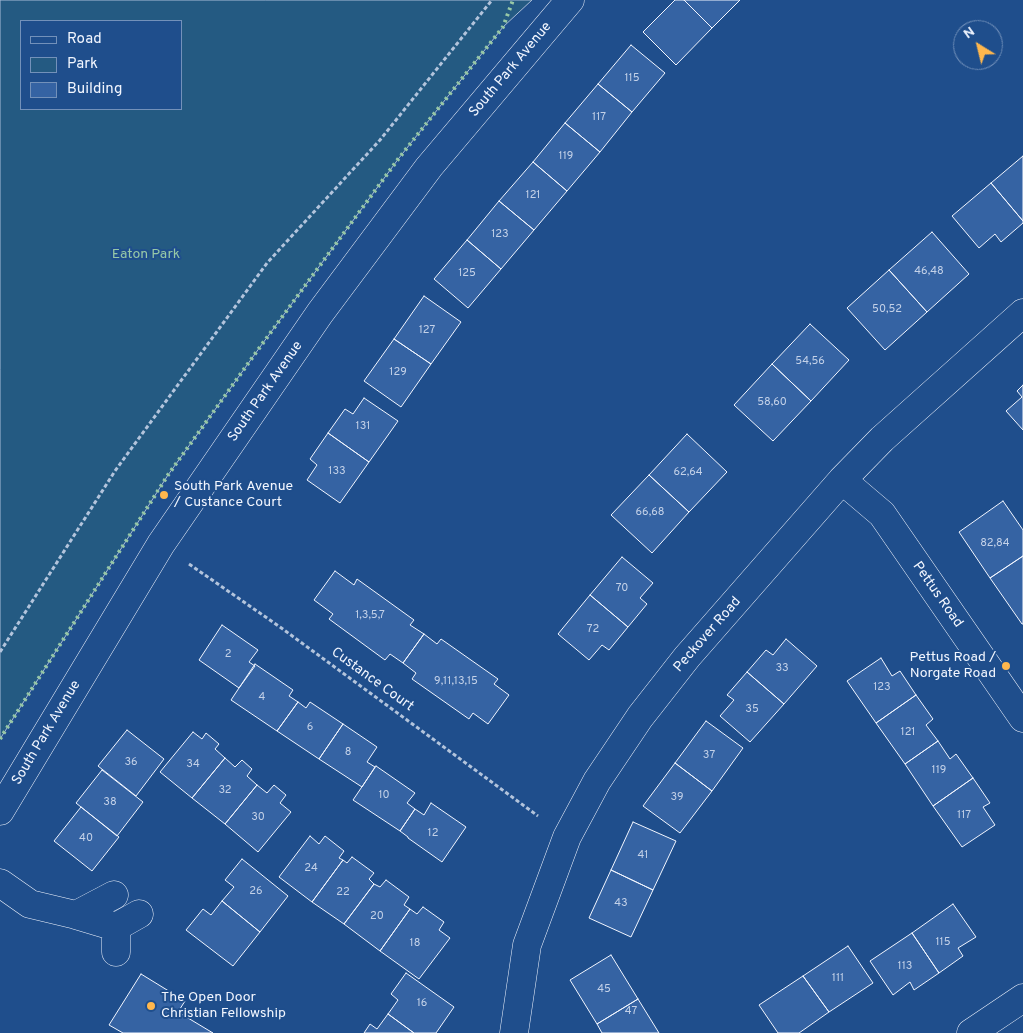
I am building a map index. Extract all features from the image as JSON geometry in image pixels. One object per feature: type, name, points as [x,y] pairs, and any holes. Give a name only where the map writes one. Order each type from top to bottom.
[{"type":"street","name":"South Park Avenue","points":[[0,811],[161,544],[320,313],[429,167],[570,0]]},
{"type":"street","name":"Peckover Road","points":[[514,1033],[528,945],[567,837],[597,781],[640,717],[687,658],[842,480],[882,440],[1023,313]]},
{"type":"street","name":"Pettus Road","points":[[842,480],[882,514],[1023,718]]},
{"type":"street","points":[[0,883],[30,904],[76,914],[124,931]]},
{"type":"street","points":[[76,914],[114,895]]},
{"type":"street","points":[[972,1033],[1023,998]]},
{"type":"path","points":[[0,652],[115,471],[267,263],[380,140],[492,0]]},
{"type":"path","name":"Custance Court","points":[[161,544],[280,628],[567,837]]},
{"type":"green space","name":"Eaton Park","points":[[0,0],[532,0],[503,27],[399,158],[168,475],[0,739]]},
{"type":"building","points":[[675,0],[684,0],[712,28],[676,65],[643,32]]},
{"type":"building","points":[[684,0],[740,0],[712,28]]},
{"type":"building","points":[[631,45],[665,73],[632,112],[598,84]]},
{"type":"building","points":[[598,84],[632,112],[600,152],[565,123]]},
{"type":"building","points":[[565,123],[600,152],[567,191],[533,162]]},
{"type":"building","points":[[1023,156],[1023,221],[991,183]]},
{"type":"building","points":[[533,162],[567,191],[534,230],[499,201]]},
{"type":"building","points":[[991,183],[1023,223],[1001,242],[995,234],[979,248],[952,216]]},
{"type":"building","points":[[499,201],[534,230],[501,269],[467,240]]},
{"type":"building","points":[[932,232],[969,274],[927,312],[889,270]]},
{"type":"building","points":[[467,240],[501,269],[468,308],[434,279]]},
{"type":"building","points":[[889,270],[927,312],[885,350],[847,308]]},
{"type":"building","points":[[424,296],[461,322],[431,364],[394,339]]},
{"type":"building","points":[[810,324],[849,360],[811,401],[772,364]]},
{"type":"building","points":[[394,339],[431,364],[401,407],[364,381]]},
{"type":"building","points":[[772,364],[811,401],[773,441],[734,405]]},
{"type":"building","points":[[1023,385],[1023,430],[1006,411],[1022,397],[1017,391]]},
{"type":"building","points":[[364,398],[398,421],[369,462],[328,433],[345,409],[353,414]]},
{"type":"building","points":[[328,433],[369,462],[340,503],[307,480],[317,465],[310,459]]},
{"type":"building","points":[[687,434],[727,472],[689,512],[649,475]]},
{"type":"building","points":[[649,475],[689,512],[652,553],[611,515]]},
{"type":"building","points":[[1003,501],[1023,530],[1023,556],[990,578],[959,532]]},
{"type":"building","points":[[1023,556],[1023,624],[1022,624],[990,578]]},
{"type":"building","points":[[622,557],[653,583],[640,598],[647,604],[628,627],[590,595]]},
{"type":"building","points":[[335,571],[354,585],[357,579],[414,620],[410,625],[424,634],[403,663],[390,654],[385,660],[329,619],[333,614],[314,600]]},
{"type":"building","points":[[590,595],[628,627],[609,650],[602,645],[589,660],[558,634]]},
{"type":"building","points":[[222,625],[258,650],[249,662],[255,666],[239,688],[199,660]]},
{"type":"building","points":[[424,634],[437,644],[441,639],[498,679],[494,684],[509,695],[488,724],[473,713],[469,719],[412,679],[416,673],[403,663]]},
{"type":"building","points":[[786,639],[817,666],[784,704],[747,672],[766,650],[773,655]]},
{"type":"building","points":[[881,658],[892,676],[900,671],[916,695],[876,723],[847,681]]},
{"type":"building","points":[[255,664],[293,690],[289,696],[298,702],[277,731],[231,700]]},
{"type":"building","points":[[747,672],[784,704],[750,742],[720,716],[734,700],[727,695]]},
{"type":"building","points":[[916,695],[933,719],[926,725],[938,741],[905,764],[876,723]]},
{"type":"building","points":[[298,702],[306,708],[310,702],[343,724],[319,759],[277,731]]},
{"type":"building","points":[[706,721],[743,748],[712,791],[675,763]]},
{"type":"building","points":[[343,724],[377,747],[367,762],[375,767],[362,787],[319,759]]},
{"type":"building","points":[[127,730],[164,759],[136,796],[98,766]]},
{"type":"building","points":[[193,732],[202,739],[206,733],[219,744],[215,749],[225,758],[192,798],[160,772]]},
{"type":"building","points":[[938,741],[950,759],[956,754],[973,778],[933,806],[905,764]]},
{"type":"building","points":[[225,758],[235,767],[242,760],[252,769],[247,776],[257,785],[225,824],[192,798]]},
{"type":"building","points":[[675,763],[712,791],[680,833],[643,806]]},
{"type":"building","points":[[376,766],[415,793],[407,803],[415,809],[400,831],[353,800]]},
{"type":"building","points":[[102,770],[143,802],[117,836],[76,803]]},
{"type":"building","points":[[973,778],[990,803],[983,807],[995,825],[962,847],[933,806]]},
{"type":"building","points":[[257,785],[267,793],[274,785],[286,795],[280,803],[291,812],[258,852],[225,824]]},
{"type":"building","points":[[431,803],[466,827],[442,862],[400,831],[415,809],[424,815]]},
{"type":"building","points":[[81,807],[119,837],[92,871],[54,841]]},
{"type":"building","points":[[633,822],[676,841],[653,890],[611,870]]},
{"type":"building","points":[[310,836],[319,844],[325,836],[344,851],[339,858],[343,860],[312,902],[279,877]]},
{"type":"building","points":[[352,857],[374,873],[369,879],[374,884],[344,924],[312,902],[343,860],[347,863]]},
{"type":"building","points":[[242,859],[288,896],[260,932],[222,901],[234,887],[225,880]]},
{"type":"building","points":[[611,870],[653,890],[631,937],[589,918]]},
{"type":"building","points":[[386,880],[409,897],[404,905],[410,909],[380,951],[344,924],[374,884],[380,887]]},
{"type":"building","points":[[222,901],[260,932],[233,966],[186,930],[203,909],[211,915]]},
{"type":"building","points":[[953,904],[976,937],[958,948],[963,956],[939,973],[912,933]]},
{"type":"building","points":[[423,907],[444,922],[439,930],[450,938],[419,979],[380,951],[410,909],[417,914]]},
{"type":"building","points":[[912,933],[939,973],[914,990],[910,982],[893,995],[870,961]]},
{"type":"building","points":[[848,946],[873,983],[829,1012],[803,976]]},
{"type":"building","points":[[611,955],[638,999],[597,1024],[570,980]]},
{"type":"building","points":[[406,973],[454,1007],[436,1033],[414,1033],[388,1014],[398,1000],[391,994]]},
{"type":"building","name":"The Open Door Christian Fellowship","points":[[141,974],[185,1001],[178,1012],[213,1033],[123,1033],[109,1025]]},
{"type":"building","points":[[803,976],[829,1012],[799,1033],[778,1033],[759,1005]]},
{"type":"building","points":[[638,999],[659,1033],[602,1033],[597,1024]]},
{"type":"building","points":[[388,1014],[414,1033],[364,1033],[370,1024],[377,1029]]},
{"type":"hedge","points":[[0,739],[168,475],[399,158],[503,27],[513,0]]},
{"type":"place","name":"South Park Avenue / Custance Court","points":[[164,495]]},
{"type":"place","name":"Pettus Road / Norgate Road","points":[[1006,666]]},
{"type":"place","name":"The Open Door Christian Fellowship","points":[[151,1006]]}]
